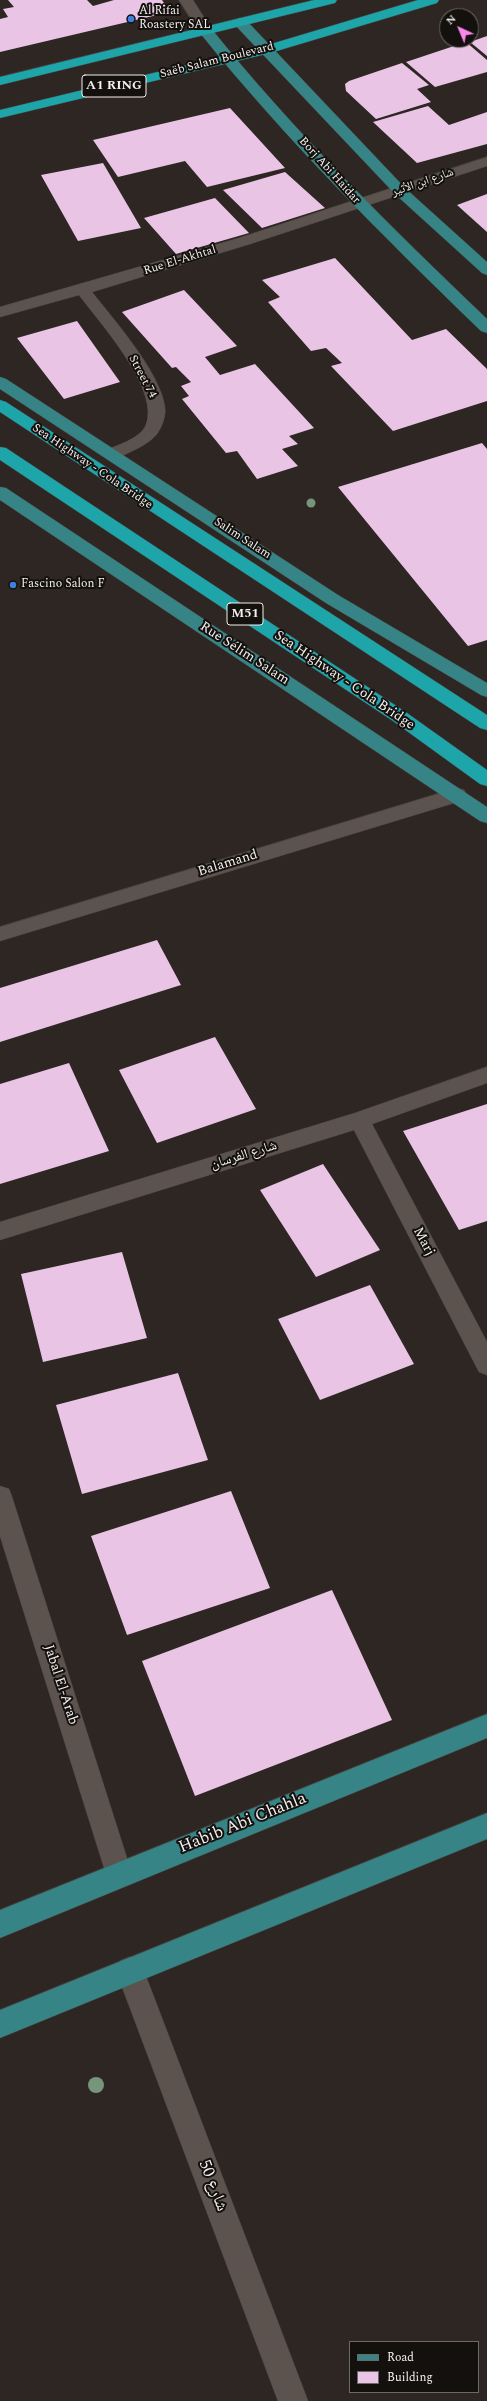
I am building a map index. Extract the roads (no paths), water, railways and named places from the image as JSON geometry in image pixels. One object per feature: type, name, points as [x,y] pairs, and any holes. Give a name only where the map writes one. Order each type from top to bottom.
[{"type":"highway","name":"A1 RING","points":[[0,81],[330,0]]},
{"type":"highway","name":"Saëb Salam Boulevard","points":[[0,114],[264,50],[432,0]]},
{"type":"highway","name":"Sea Highway - Cola Bridge","points":[[0,405],[487,724]]},
{"type":"highway","name":"Sea Highway - Cola Bridge","points":[[0,452],[400,717],[487,779]]},
{"type":"main road","points":[[240,22],[264,50],[400,191],[487,270]]},
{"type":"main road","name":"Borj Abi Haidar","points":[[205,30],[227,58],[358,204],[487,328]]},
{"type":"main road","name":"Salim Salam","points":[[0,382],[332,599],[487,691]]},
{"type":"main road","name":"Rue Sélim Salam","points":[[0,492],[487,816]]},
{"type":"main road","name":"Habib Abi Chahla","points":[[0,1924],[119,1874],[487,1726]]},
{"type":"main road","points":[[0,2024],[487,1826]]},
{"type":"street","name":"Borj Abi Haidar","points":[[186,0],[205,30]]},
{"type":"street","name":"شارع ابن الأثير","points":[[358,204],[487,161]]},
{"type":"street","name":"Rue El-Akhtal","points":[[0,312],[84,290],[358,204]]},
{"type":"street","name":"Street 74","points":[[84,290],[147,381],[157,406],[156,420],[150,431],[140,440],[112,454]]},
{"type":"street","name":"Balamand","points":[[0,934],[457,795]]},
{"type":"street","name":"شارع الفرسان","points":[[0,1231],[359,1120],[487,1075]]},
{"type":"street","name":"Marj","points":[[359,1120],[487,1365]]},
{"type":"street","name":"Jabal El-Arab","points":[[0,1497],[119,1874]]},
{"type":"street","name":"شارع 50","points":[[130,1971],[293,2401]]},
{"type":"place","name":"Al Rifai Roastery SAL","points":[[131,19]]},
{"type":"place","name":"Fascino Salon F","points":[[13,585]]}]
